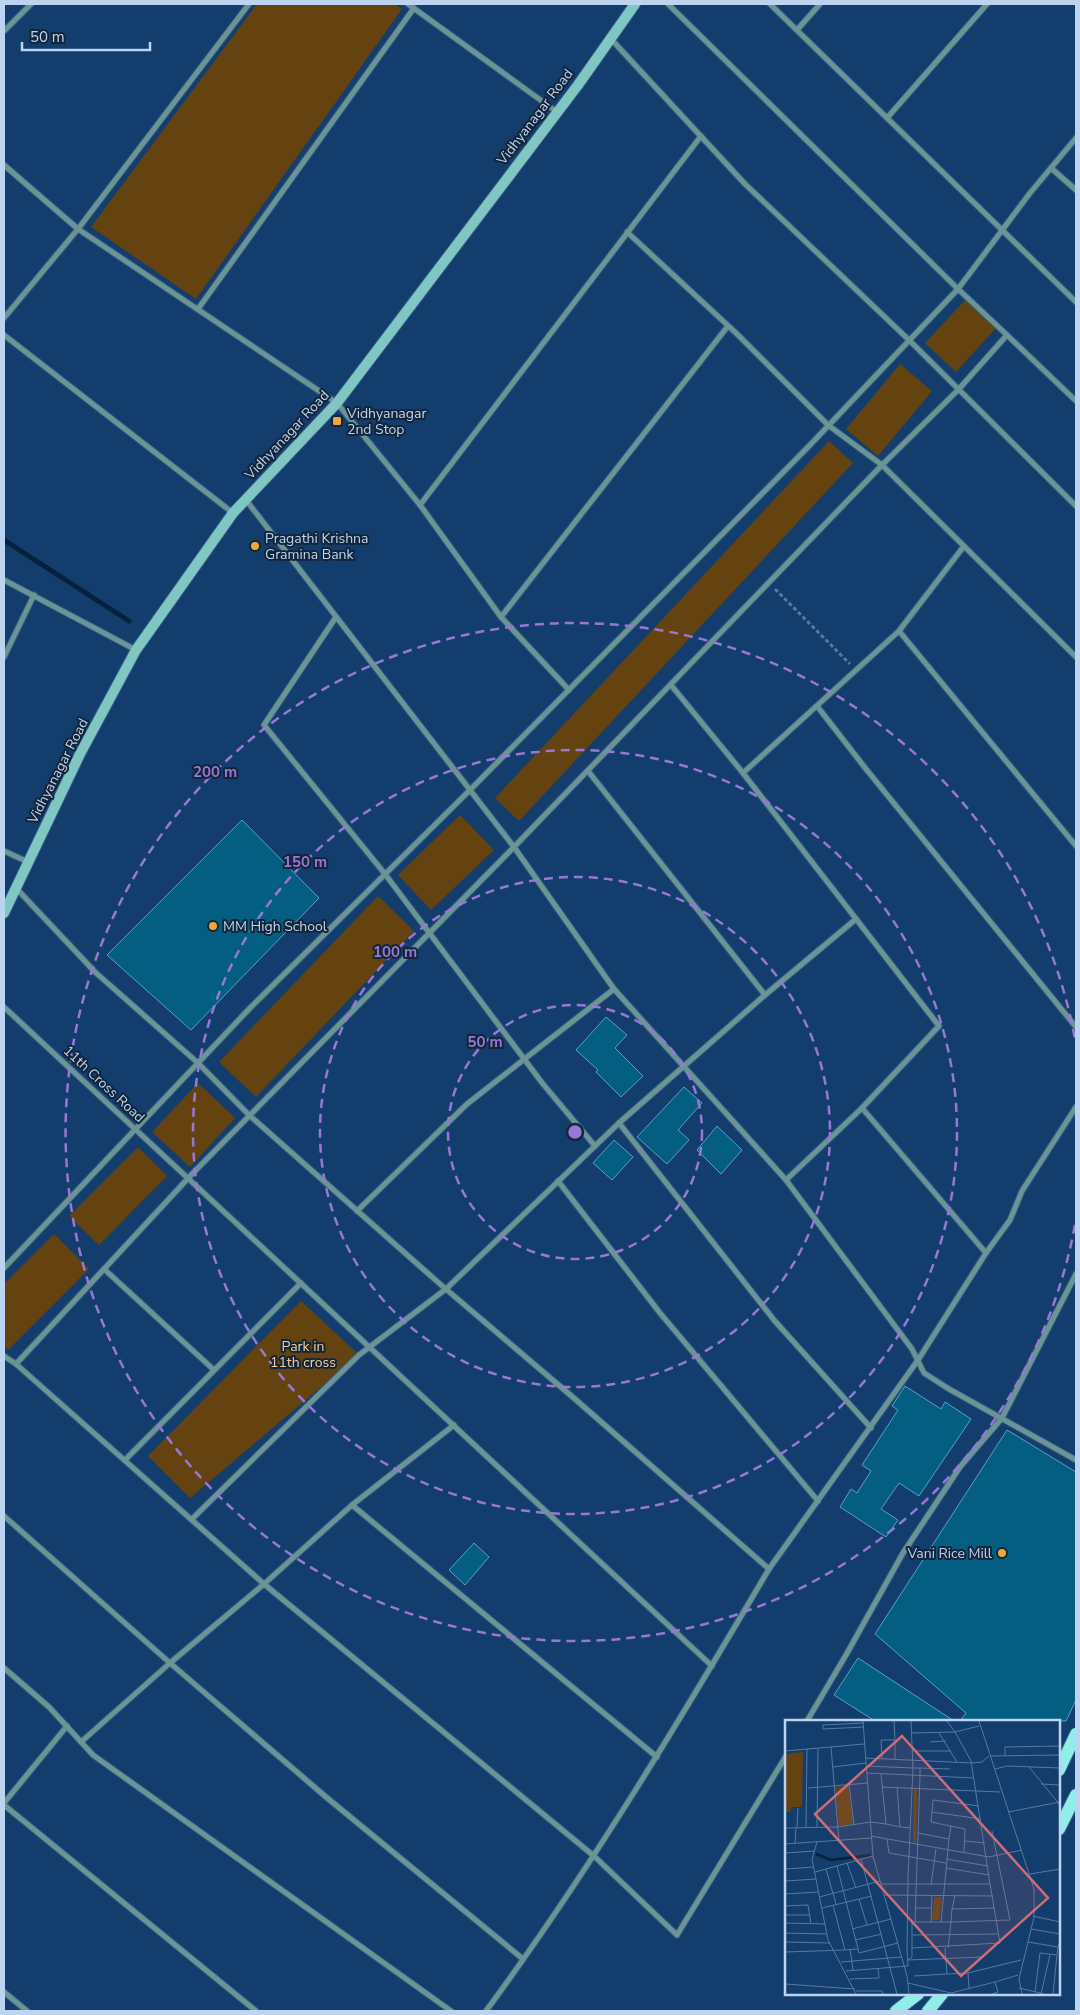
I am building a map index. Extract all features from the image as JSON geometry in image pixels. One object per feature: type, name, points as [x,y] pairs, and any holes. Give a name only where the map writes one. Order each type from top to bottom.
[{"type":"main road","points":[[1060,1768],[1076,1734]]},
{"type":"main road","points":[[1060,1827],[1076,1795]]},
{"type":"main road","points":[[896,2011],[917,1995]]},
{"type":"main road","points":[[928,2011],[941,1995]]},
{"type":"street","points":[[4,31],[31,4]]},
{"type":"street","points":[[4,318],[78,229],[249,4]]},
{"type":"street","points":[[408,4],[557,112]]},
{"type":"street","name":"Vidhyanagar Road","points":[[4,913],[80,754],[136,650],[233,512],[337,403],[557,112],[635,4]]},
{"type":"street","points":[[668,4],[958,289],[1076,401]]},
{"type":"street","points":[[770,4],[1076,302]]},
{"type":"street","points":[[797,30],[820,4]]},
{"type":"street","points":[[887,118],[987,4]]},
{"type":"street","points":[[198,309],[414,8]]},
{"type":"street","points":[[611,38],[745,184],[909,340],[1076,506]]},
{"type":"street","points":[[420,505],[527,367],[701,136]]},
{"type":"street","points":[[4,1268],[250,1008],[569,690],[958,289],[1076,138]]},
{"type":"street","points":[[4,166],[78,229],[337,403],[420,505],[501,616],[569,690]]},
{"type":"street","points":[[1052,168],[1076,190]]},
{"type":"street","points":[[627,232],[728,326],[828,425],[882,465],[1076,657]]},
{"type":"street","points":[[501,616],[728,326]]},
{"type":"street","points":[[4,335],[233,512]]},
{"type":"street","points":[[16,1364],[249,1115],[588,771],[882,465],[958,390],[1007,335]]},
{"type":"street","points":[[246,500],[514,847],[614,989],[786,1180],[912,1348],[924,1373],[1076,1460]]},
{"type":"street","points":[[743,773],[899,631],[964,546]]},
{"type":"street","points":[[4,580],[136,650]]},
{"type":"street","points":[[4,657],[34,595]]},
{"type":"street","points":[[336,616],[264,725],[385,874],[524,1058],[594,1146]]},
{"type":"street","points":[[899,631],[1076,846]]},
{"type":"street","points":[[671,685],[743,773],[939,1026],[862,1108],[786,1180]]},
{"type":"street","points":[[817,706],[1076,1027]]},
{"type":"street","points":[[588,771],[765,995]]},
{"type":"street","points":[[4,851],[28,862]]},
{"type":"street","points":[[16,888],[95,972],[198,1063],[249,1115],[446,1289],[769,1569]]},
{"type":"street","points":[[192,1519],[359,1354],[446,1289],[619,1123],[765,995],[856,919]]},
{"type":"street","points":[[357,1210],[467,1104],[614,989]]},
{"type":"street","name":"11th Cross Road","points":[[4,1007],[712,1666]]},
{"type":"street","points":[[486,2011],[594,1856],[657,1757],[769,1569],[918,1360],[986,1253],[1010,1220],[1022,1191],[1076,1107]]},
{"type":"street","points":[[862,1108],[986,1253]]},
{"type":"street","points":[[619,1123],[774,1320],[871,1428]]},
{"type":"street","points":[[558,1181],[660,1313],[818,1501]]},
{"type":"street","points":[[104,1269],[214,1370]]},
{"type":"street","points":[[808,1720],[903,1554],[960,1467],[1002,1418],[1076,1274]]},
{"type":"street","points":[[125,1460],[301,1283]]},
{"type":"street","points":[[4,1356],[16,1364],[264,1584],[594,1856],[677,1935],[785,1758]]},
{"type":"street","points":[[81,1742],[170,1663],[264,1584],[352,1504],[454,1425]]},
{"type":"street","points":[[352,1504],[657,1757]]},
{"type":"street","points":[[4,1516],[170,1663],[326,1797],[523,1959]]},
{"type":"street","points":[[4,1668],[49,1707],[93,1754],[451,2011]]},
{"type":"street","points":[[67,1726],[4,1804],[256,2011]]},
{"type":"street","points":[[4,1992],[27,2011]]},
{"type":"path","points":[[769,583],[856,670]]},
{"type":"green space","points":[[257,4],[394,4],[402,9],[196,299],[91,227]]},
{"type":"green space","points":[[965,300],[996,328],[956,372],[925,343]]},
{"type":"green space","points":[[900,364],[932,391],[878,456],[846,429]]},
{"type":"green space","points":[[829,441],[853,463],[519,821],[495,798]]},
{"type":"green space","points":[[460,815],[494,850],[431,910],[398,875]]},
{"type":"green space","points":[[378,896],[414,931],[256,1097],[219,1062]]},
{"type":"green space","points":[[198,1083],[235,1118],[190,1167],[152,1132]]},
{"type":"green space","points":[[138,1147],[167,1176],[99,1245],[69,1216]]},
{"type":"green space","points":[[54,1234],[89,1269],[8,1350],[4,1345],[4,1284]]},
{"type":"green space","name":"Park in 11th cross","points":[[301,1301],[359,1355],[190,1498],[148,1456]]},
{"type":"building","name":"MM High School","points":[[242,820],[319,898],[191,1030],[107,955]]},
{"type":"building","points":[[606,1017],[627,1035],[615,1048],[643,1076],[621,1097],[596,1072],[598,1070],[576,1050]]},
{"type":"building","points":[[684,1087],[702,1103],[678,1130],[689,1140],[667,1164],[637,1137]]},
{"type":"building","points":[[717,1126],[742,1150],[721,1174],[697,1150]]},
{"type":"building","points":[[614,1140],[633,1157],[612,1180],[593,1163]]},
{"type":"building","points":[[905,1386],[941,1409],[945,1402],[971,1419],[919,1496],[899,1483],[881,1509],[898,1520],[886,1537],[840,1507],[851,1489],[857,1493],[871,1471],[862,1465],[898,1410],[892,1406]]},
{"type":"building","name":"Vani Rice Mill","points":[[1007,1430],[1076,1472],[1076,1700],[1066,1721],[961,1720],[966,1713],[875,1634]]},
{"type":"building","points":[[474,1543],[489,1557],[465,1585],[449,1570]]},
{"type":"building","points":[[858,1658],[952,1720],[873,1720],[834,1695]]},
{"type":"waterway","points":[[4,540],[129,621]]},
{"type":"place","name":"Vidhyanagar 2nd Stop","points":[[337,421]]},
{"type":"place","name":"Pragathi Krishna Gramina Bank","points":[[255,546]]},
{"type":"place","name":"MM High School","points":[[213,926]]},
{"type":"place","name":"Vani Rice Mill","points":[[1002,1553]]}]
